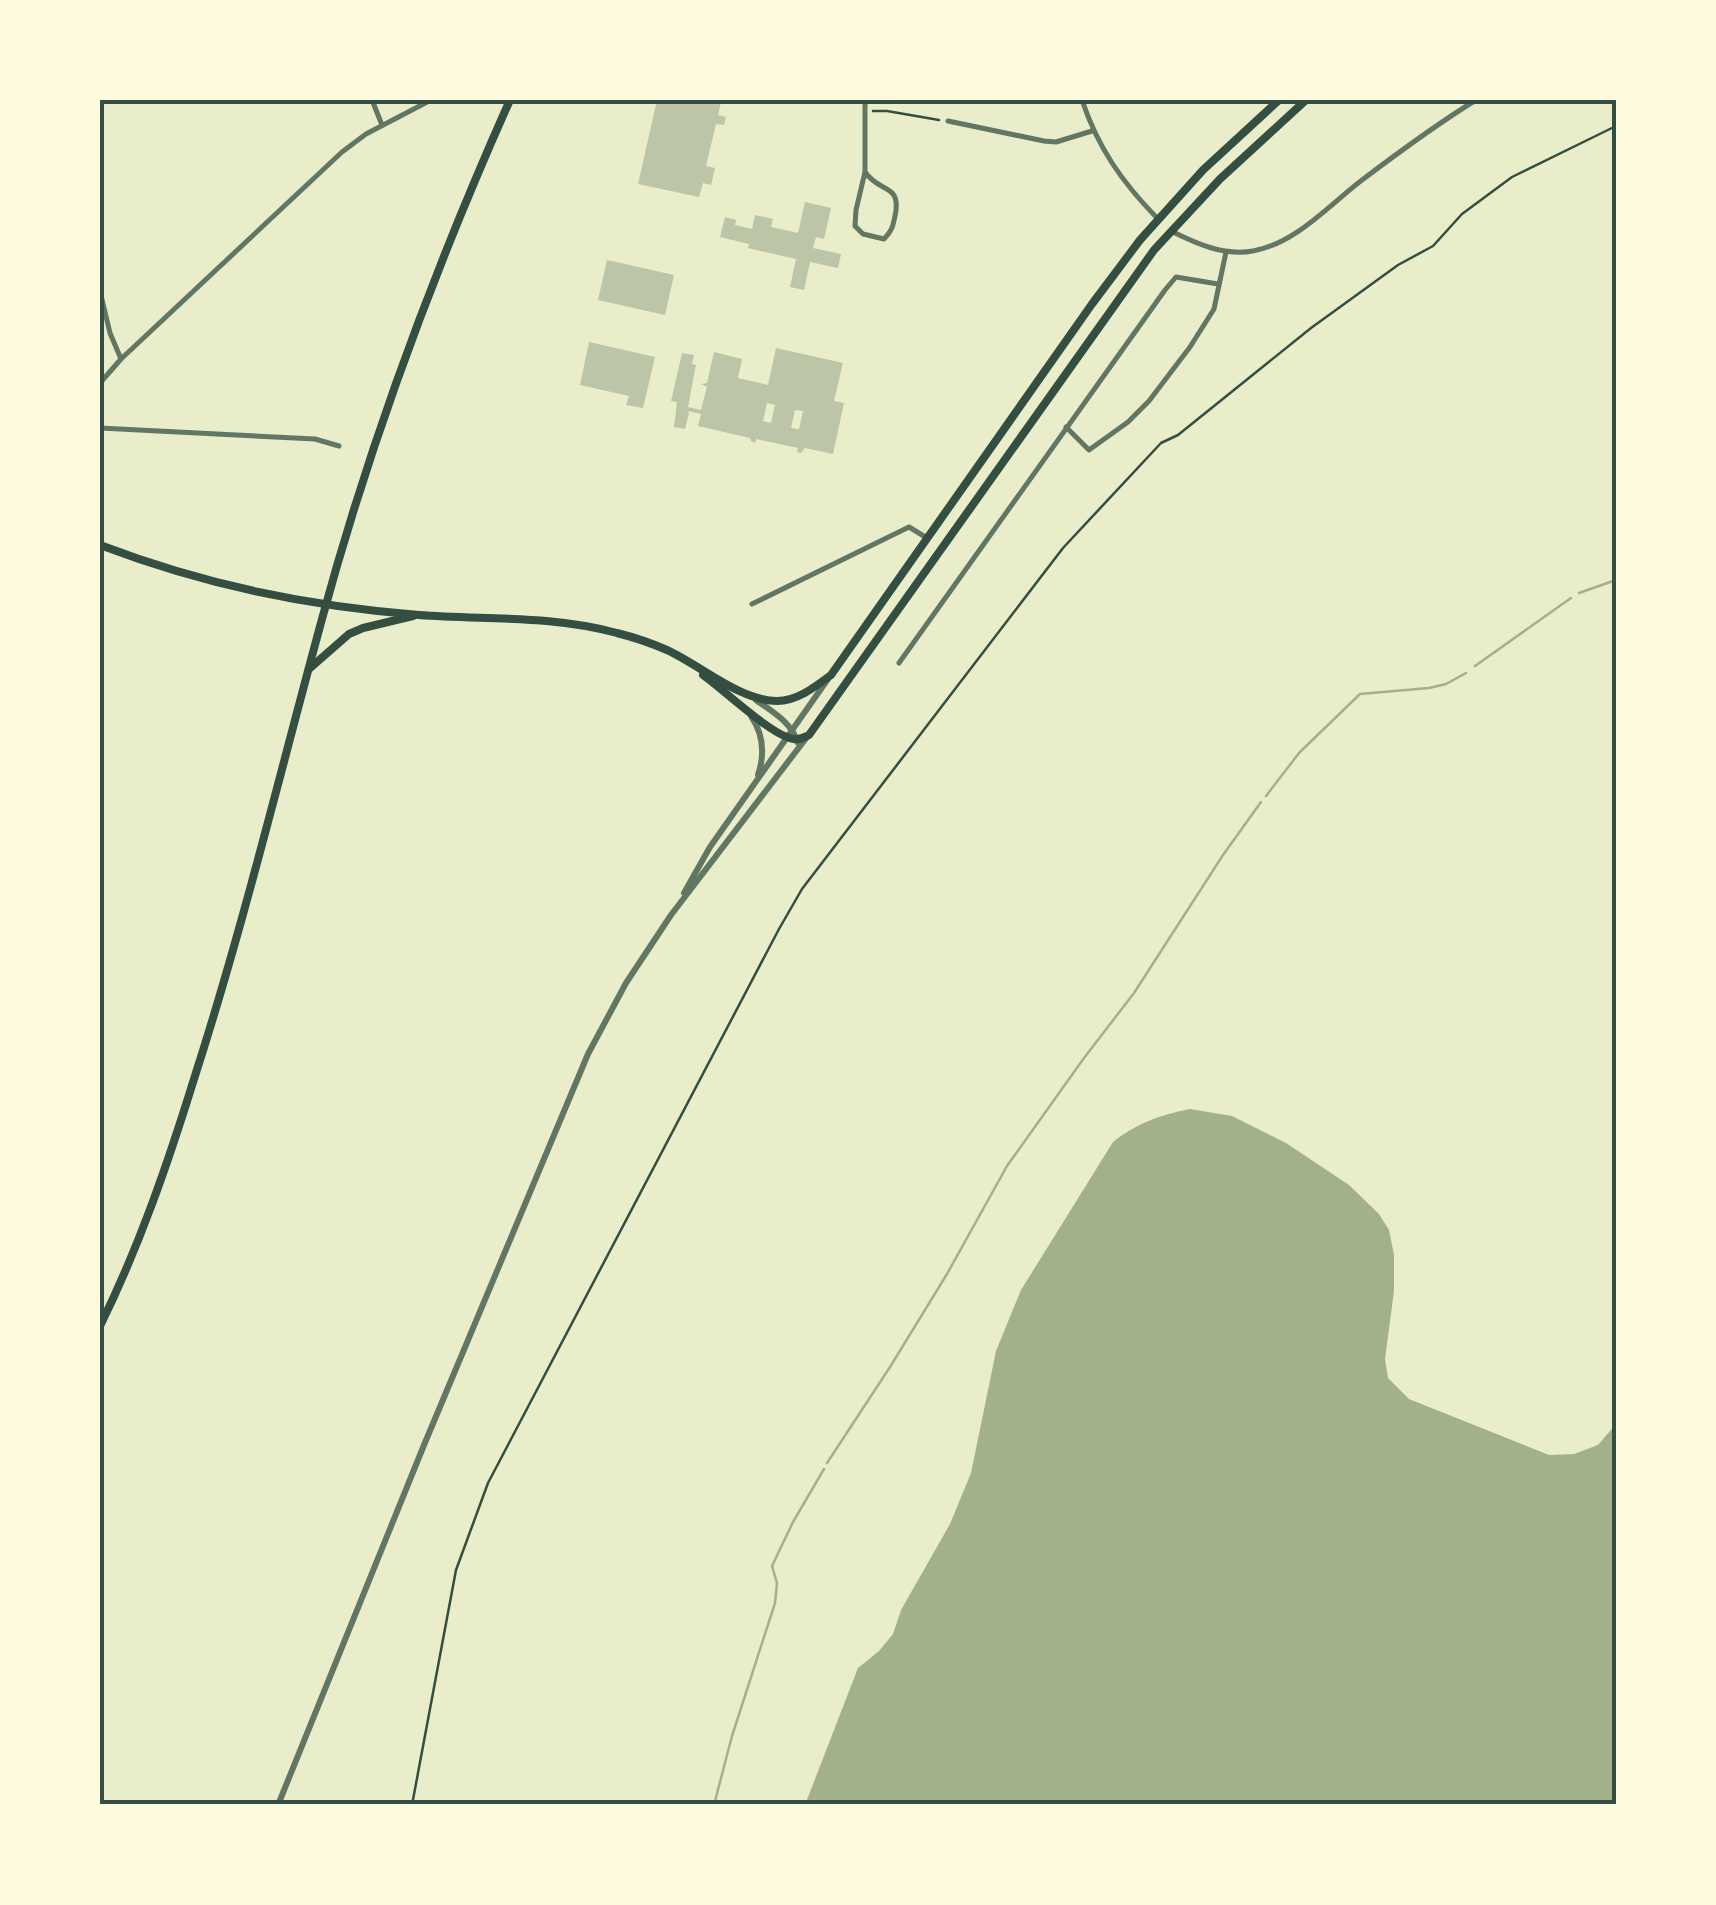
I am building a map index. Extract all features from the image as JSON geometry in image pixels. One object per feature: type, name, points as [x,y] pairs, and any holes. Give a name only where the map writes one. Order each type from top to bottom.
[{"type":"main road","points":[[100,1326],[144,1225],[210,1032],[326,604],[373,454],[459,215],[510,100]]},
{"type":"main road","points":[[100,545],[216,584],[326,604],[418,615],[565,622],[616,632],[666,650],[753,698],[791,699],[830,675],[1092,304],[1158,218],[1279,100]]},
{"type":"main road","points":[[666,650],[747,711],[794,739],[809,735],[1154,250],[1220,179],[1306,100]]},
{"type":"main road","points":[[1158,218],[1172,231]]},
{"type":"main road","points":[[309,669],[348,634],[418,615]]},
{"type":"street","points":[[372,100],[382,125]]},
{"type":"street","points":[[100,383],[342,152],[366,134],[432,100]]},
{"type":"street","points":[[865,100],[865,172],[855,226],[863,234],[884,239],[892,230],[896,194],[873,182],[865,172]]},
{"type":"street","points":[[1082,100],[1092,131],[1130,188],[1158,218]]},
{"type":"street","points":[[1172,231],[1226,252],[1274,246],[1476,100]]},
{"type":"street","points":[[948,121],[1044,142],[1092,131]]},
{"type":"street","points":[[1065,426],[1089,450],[1149,401],[1214,309],[1226,252]]},
{"type":"street","points":[[899,663],[1065,426],[1176,277],[1218,284]]},
{"type":"street","points":[[100,291],[110,334],[121,359]]},
{"type":"street","points":[[100,428],[315,439],[339,446]]},
{"type":"street","points":[[752,604],[909,528],[927,538]]},
{"type":"street","points":[[278,1805],[588,1054],[626,982],[794,739],[830,675]]},
{"type":"street","points":[[753,698],[784,720],[794,739]]},
{"type":"street","points":[[747,711],[757,724],[762,742],[756,784]]},
{"type":"street","points":[[671,915],[710,847],[794,739]]},
{"type":"path","points":[[867,112],[887,111],[948,121]]},
{"type":"path","points":[[412,1805],[456,1570],[488,1483],[802,889],[1063,548],[1161,443],[1178,435],[1311,328],[1433,246],[1462,214],[1512,177],[1616,126]]},
{"type":"shaded area","points":[[1190,1109],[1232,1116],[1286,1143],[1349,1185],[1379,1214],[1389,1230],[1394,1255],[1394,1291],[1385,1359],[1388,1378],[1409,1399],[1549,1455],[1574,1454],[1598,1445],[1616,1424],[1616,1805],[805,1805],[858,1668],[893,1634],[901,1610],[950,1524],[971,1473],[996,1351],[1021,1290],[1113,1142],[1149,1121]]},
{"type":"building","points":[[657,100],[721,102],[718,115],[726,117],[724,125],[716,124],[706,166],[715,168],[711,185],[703,183],[699,197],[638,184]]},
{"type":"building","points":[[805,202],[831,208],[824,239],[816,237],[813,248],[841,254],[838,268],[810,262],[804,290],[790,287],[796,259],[720,237],[725,217],[736,220],[735,225],[752,229],[755,215],[773,219],[771,227],[798,233]]},
{"type":"building","points":[[607,260],[674,275],[665,315],[598,300]]},
{"type":"building","points":[[589,342],[655,357],[643,408],[626,405],[629,396],[580,385]]},
{"type":"building","points":[[776,348],[843,363],[834,401],[844,403],[833,454],[805,448],[801,453],[798,448],[756,439],[755,443],[750,438],[698,426],[701,414],[688,411],[685,429],[674,427],[677,402],[671,401],[682,353],[694,355],[692,364],[696,365],[688,407],[701,410],[707,387],[701,384],[707,383],[714,352],[742,359],[738,378],[768,385]],"holes":[[[767,403],[775,405],[771,423],[763,421]],[[795,410],[803,411],[799,429],[791,428]]]},
{"type":"waterway","points":[[1579,593],[1616,580]]},
{"type":"waterway","points":[[1475,666],[1571,598]]},
{"type":"waterway","points":[[1266,796],[1299,753],[1360,694],[1429,688],[1466,673]]},
{"type":"waterway","points":[[827,1463],[947,1274],[1007,1166],[1134,993],[1261,802]]},
{"type":"waterway","points":[[714,1805],[775,1603],[777,1583],[772,1566],[824,1469]]}]
